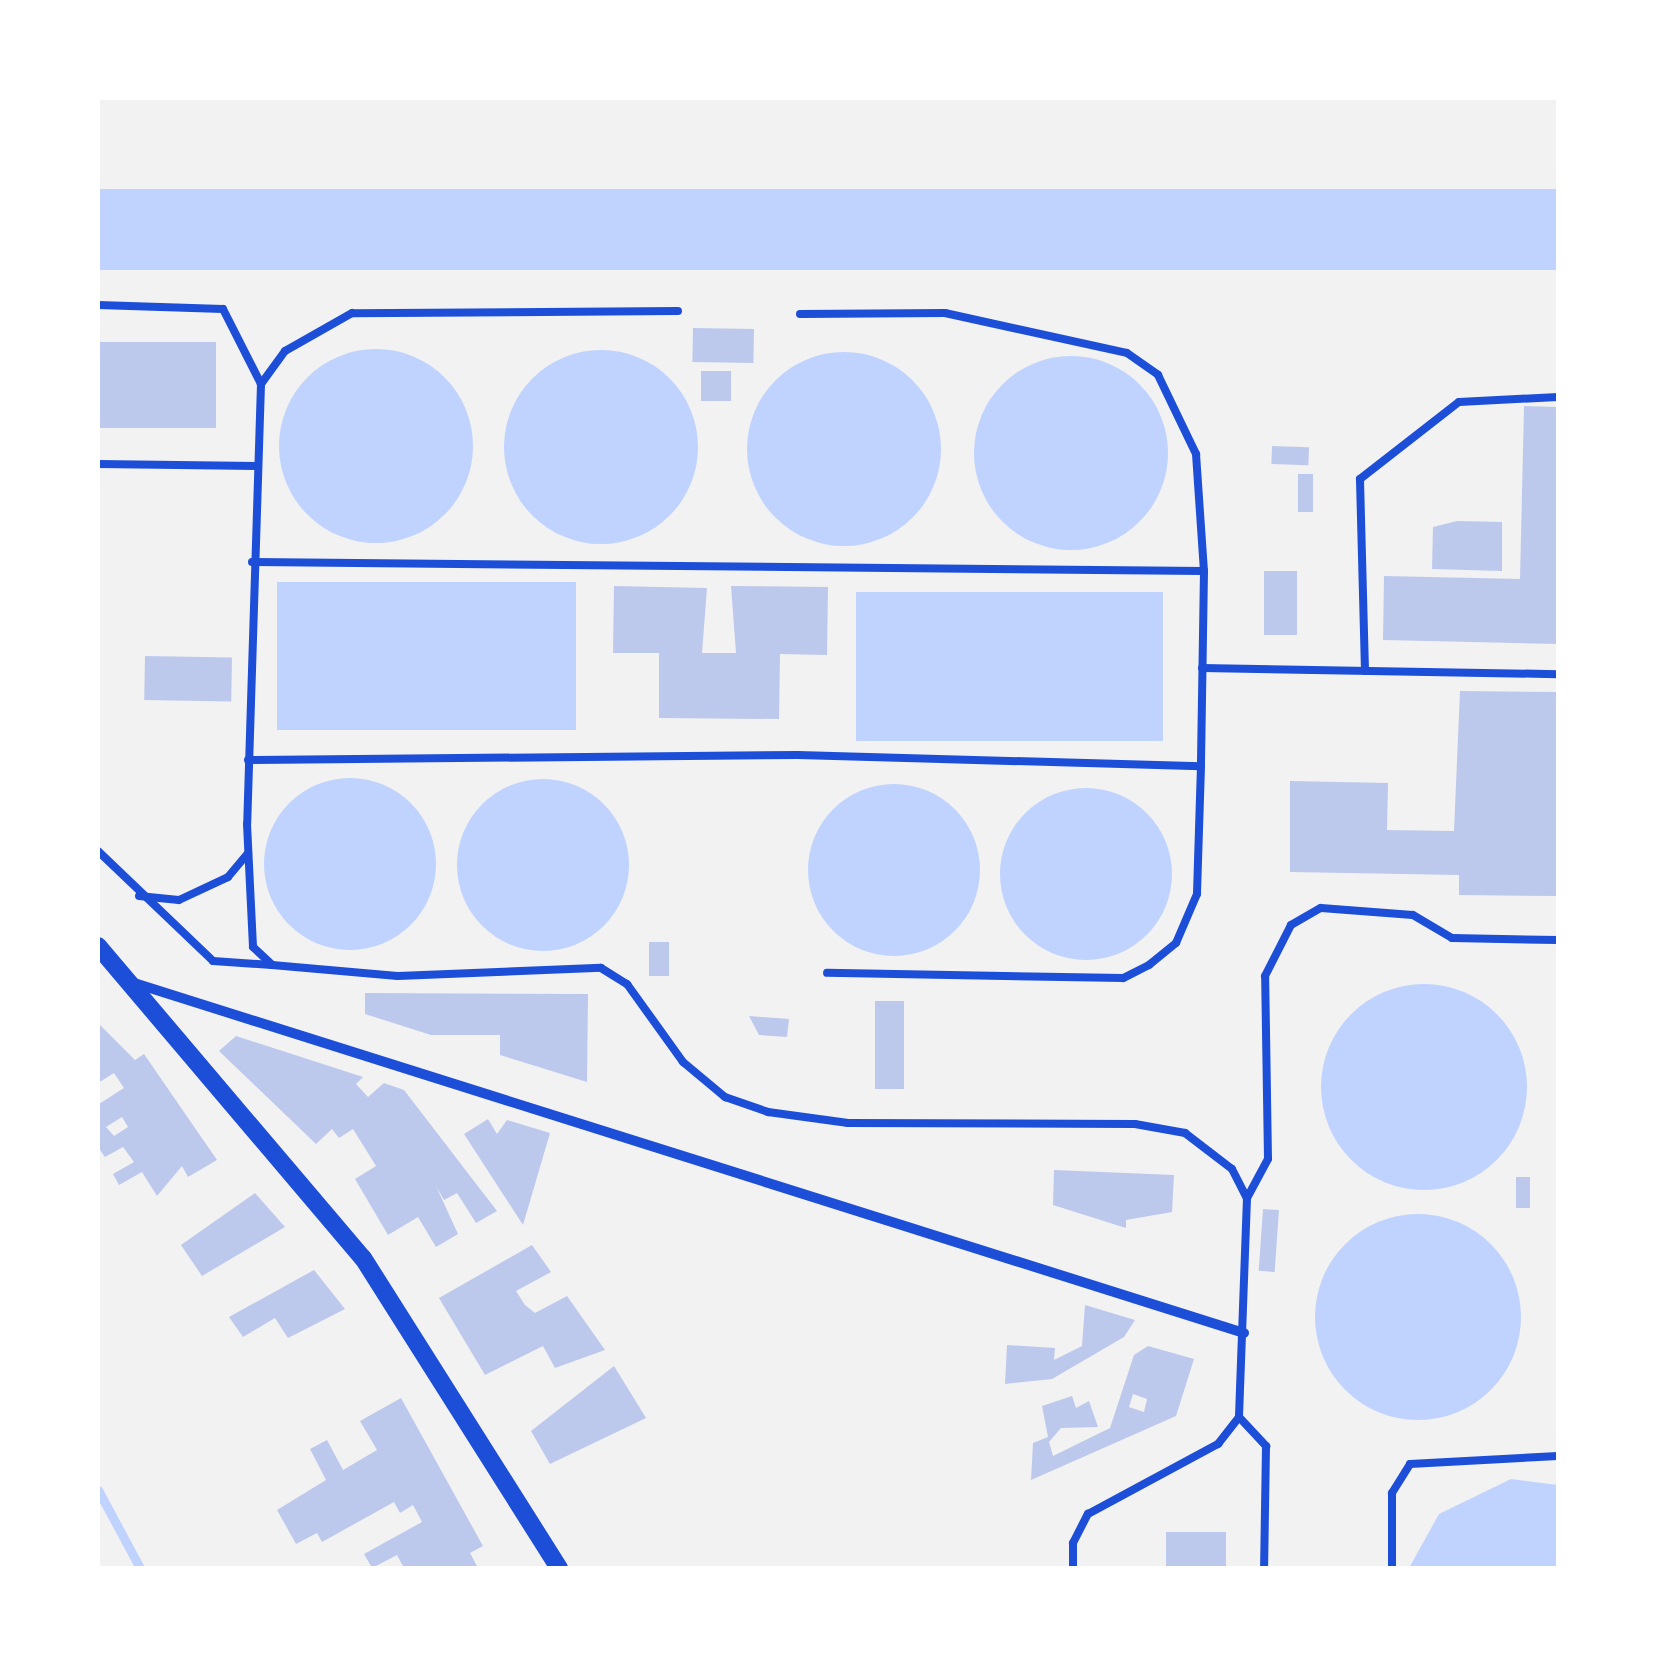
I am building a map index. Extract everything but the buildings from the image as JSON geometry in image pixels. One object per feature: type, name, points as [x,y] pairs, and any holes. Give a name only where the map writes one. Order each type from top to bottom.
[{"type":"street","points":[[98,946],[362,1258],[559,1568]]},
{"type":"street","points":[[125,980],[1244,1333]]},
{"type":"lane","points":[[98,305],[222,310],[260,384],[252,562],[248,853],[254,947],[272,965]]},
{"type":"lane","points":[[260,384],[285,351],[352,313],[678,311]]},
{"type":"lane","points":[[800,314],[944,313],[1126,353],[1158,374],[1196,454],[1204,571],[1197,894],[1176,943],[1122,978],[827,973]]},
{"type":"lane","points":[[1365,671],[1360,479],[1459,402],[1558,397]]},
{"type":"lane","points":[[98,464],[256,466]]},
{"type":"lane","points":[[252,562],[1204,571]]},
{"type":"lane","points":[[1202,668],[1558,674]]},
{"type":"lane","points":[[248,760],[798,755],[1201,766]]},
{"type":"lane","points":[[98,850],[139,896],[213,961],[398,976],[602,968],[628,984],[684,1062],[725,1098],[848,1123],[1134,1124],[1185,1133],[1232,1169],[1247,1198]]},
{"type":"lane","points":[[139,896],[179,900],[228,877],[248,853]]},
{"type":"lane","points":[[1073,1568],[1073,1542],[1088,1514],[1218,1444],[1238,1417],[1247,1198],[1268,1158],[1265,976],[1291,924],[1320,908],[1413,914],[1452,938],[1558,940]]},
{"type":"lane","points":[[1238,1417],[1266,1446],[1264,1568]]},
{"type":"lane","points":[[1392,1568],[1392,1493],[1410,1464],[1558,1456]]},
{"type":"water","points":[[98,189],[1558,189],[1558,270],[98,270]]},
{"type":"water","points":[[376,349],[413,357],[444,378],[465,409],[473,446],[465,483],[444,514],[413,535],[376,543],[339,535],[308,514],[287,483],[279,446],[287,409],[308,378],[339,357]]},
{"type":"water","points":[[601,350],[638,358],[669,379],[690,410],[698,447],[690,484],[669,515],[638,536],[601,544],[564,536],[533,515],[512,484],[504,447],[512,410],[533,379],[564,358]]},
{"type":"water","points":[[844,352],[881,360],[912,381],[933,412],[941,449],[933,486],[912,517],[881,538],[844,546],[807,538],[776,517],[755,486],[747,449],[755,412],[776,381],[807,360]]},
{"type":"water","points":[[1071,356],[1108,364],[1139,385],[1160,416],[1168,453],[1160,490],[1139,521],[1108,542],[1071,550],[1034,542],[1003,521],[982,490],[974,453],[982,416],[1003,385],[1034,364]]},
{"type":"water","points":[[277,582],[576,582],[576,730],[277,730]]},
{"type":"water","points":[[856,592],[1163,592],[1163,741],[856,741]]},
{"type":"water","points":[[350,778],[383,784],[411,803],[430,831],[436,864],[430,897],[411,925],[383,944],[350,950],[317,944],[289,925],[270,897],[264,864],[270,831],[289,803],[317,784]]},
{"type":"water","points":[[543,779],[576,785],[604,804],[623,832],[629,865],[623,898],[604,926],[576,945],[543,951],[510,945],[482,926],[463,898],[457,865],[463,832],[482,804],[510,785]]},
{"type":"water","points":[[894,784],[927,790],[955,809],[974,837],[980,870],[974,903],[955,931],[927,950],[894,956],[861,950],[833,931],[814,903],[808,870],[814,837],[833,809],[861,790]]},
{"type":"water","points":[[1086,788],[1119,794],[1147,813],[1166,841],[1172,874],[1166,907],[1147,935],[1119,954],[1086,960],[1053,954],[1025,935],[1006,907],[1000,874],[1006,841],[1025,813],[1053,794]]},
{"type":"water","points":[[1424,984],[1463,992],[1497,1014],[1519,1048],[1527,1087],[1519,1126],[1497,1160],[1463,1182],[1424,1190],[1385,1182],[1351,1160],[1329,1126],[1321,1087],[1329,1048],[1351,1014],[1385,992]]},
{"type":"water","points":[[1418,1214],[1457,1222],[1491,1244],[1513,1278],[1521,1317],[1513,1356],[1491,1390],[1457,1412],[1418,1420],[1379,1412],[1345,1390],[1323,1356],[1315,1317],[1323,1278],[1345,1244],[1379,1222]]},
{"type":"water","points":[[1511,1479],[1558,1485],[1558,1568],[1409,1568],[1439,1514]]},
{"type":"waterway","points":[[98,1490],[140,1568]]}]
